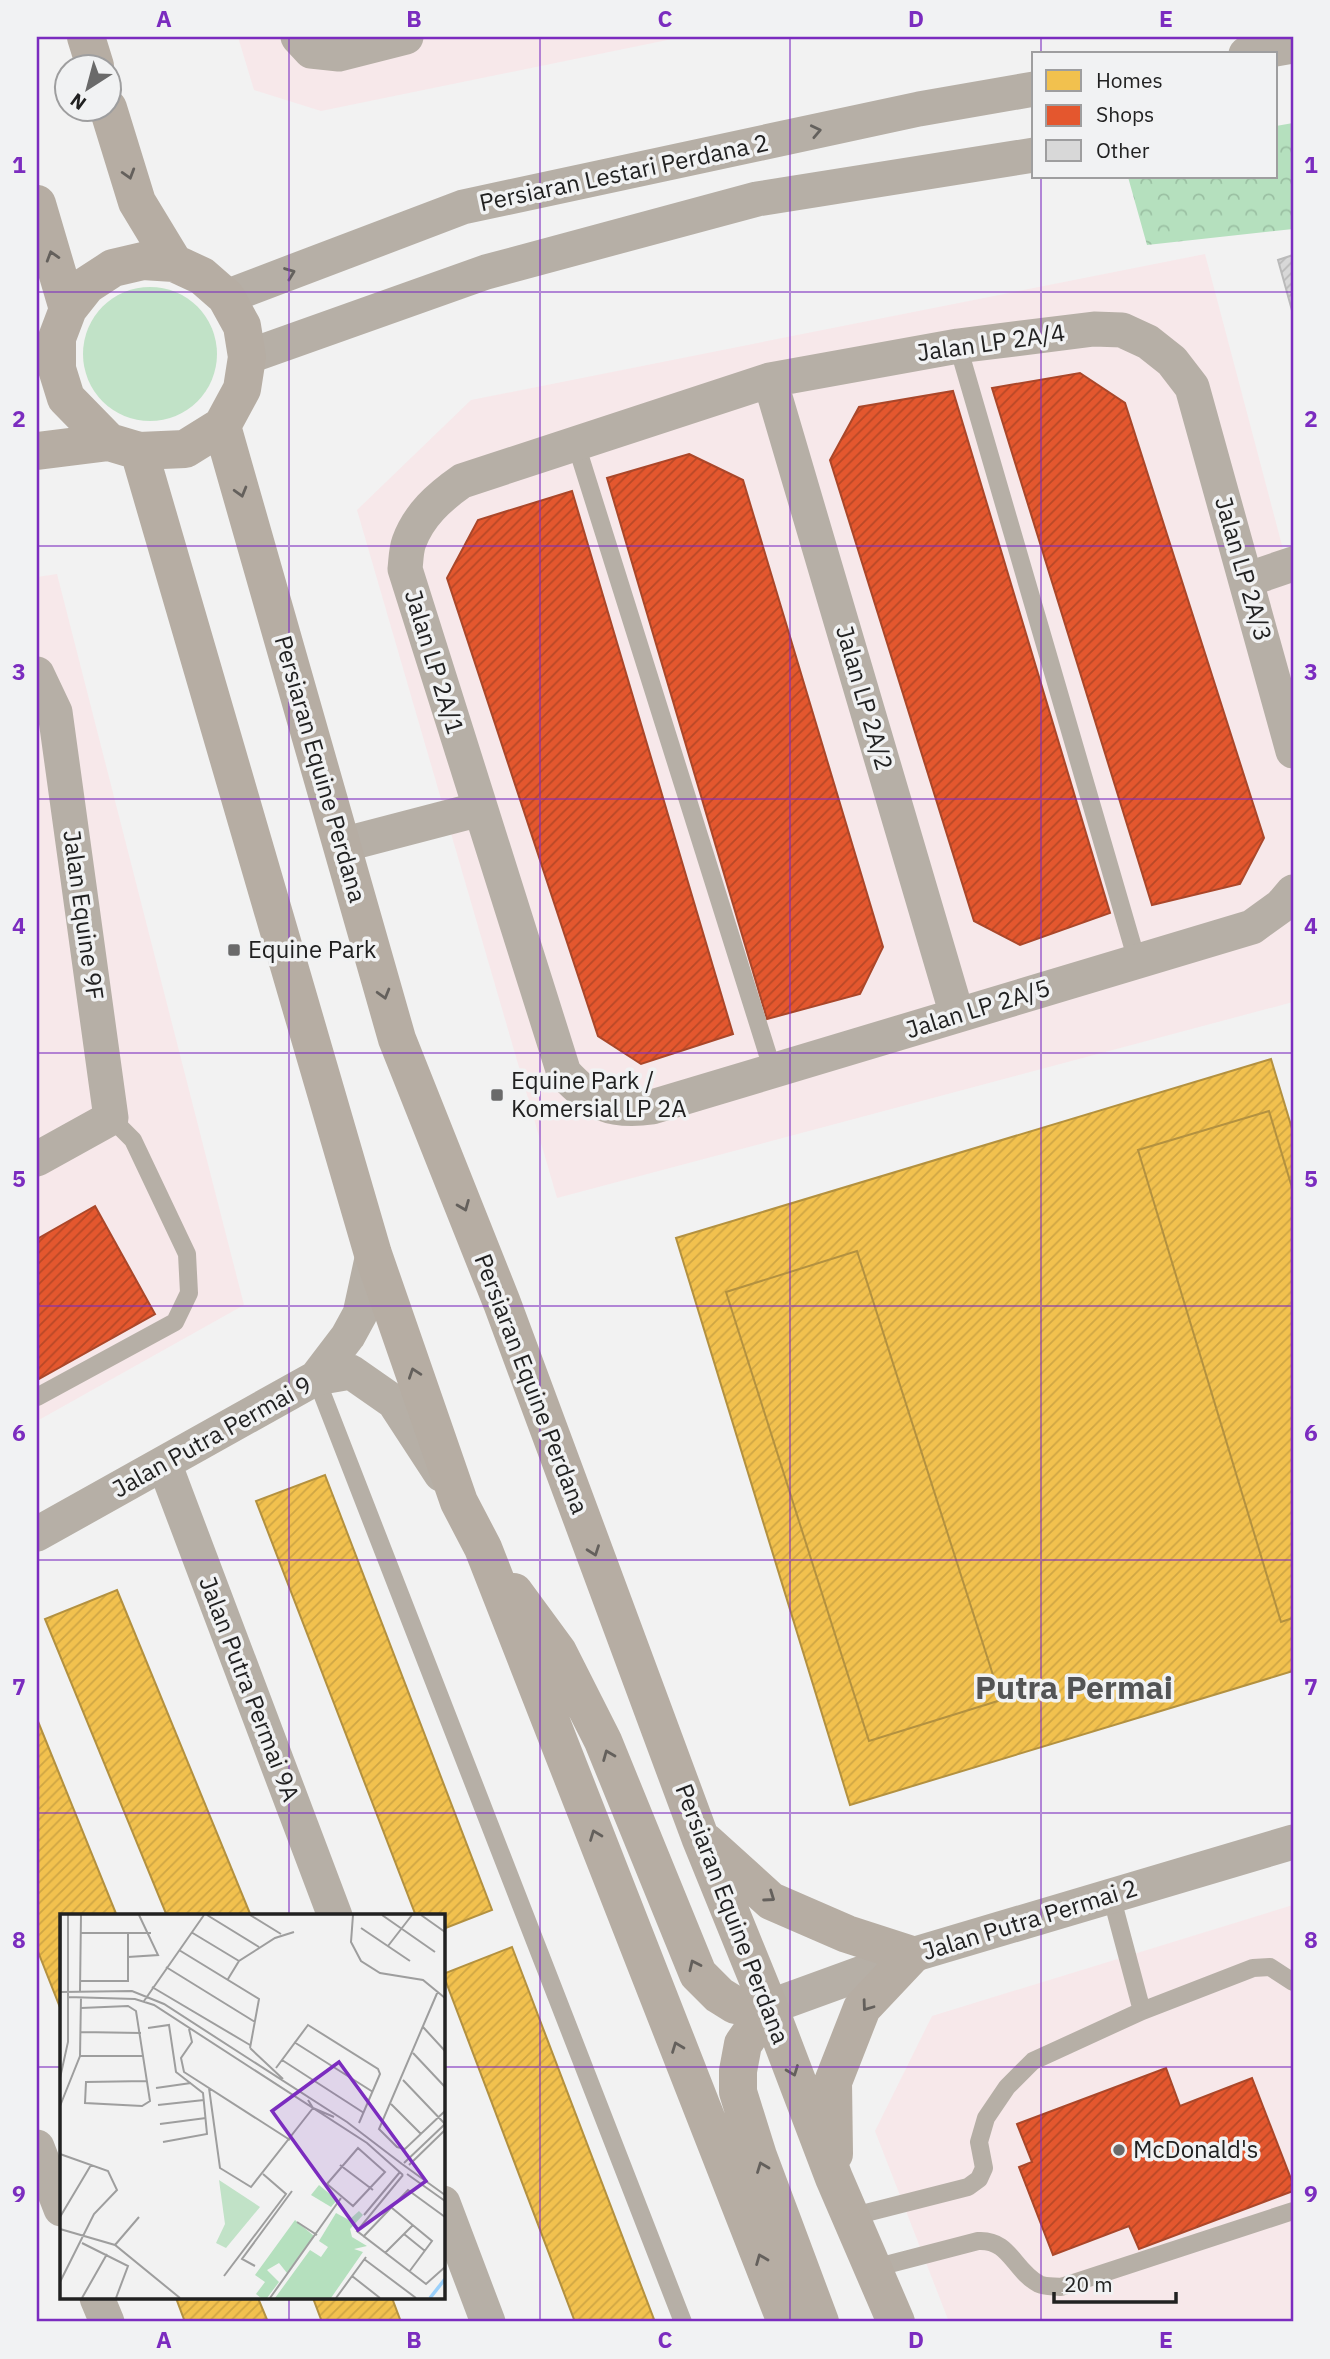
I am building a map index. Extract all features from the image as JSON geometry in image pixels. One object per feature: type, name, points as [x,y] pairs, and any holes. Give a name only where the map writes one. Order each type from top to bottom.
[{"type":"street","points":[[298,37],[311,51],[339,54],[406,37]]},
{"type":"street","points":[[1258,52],[1293,46]]},
{"type":"street","name":"Persiaran Lestari Perdana 2","points":[[226,297],[463,208],[919,109],[1032,89]]},
{"type":"street","points":[[112,122],[137,201],[174,263]]},
{"type":"street","points":[[247,357],[486,272],[757,199],[1032,155]]},
{"type":"street","points":[[37,204],[68,309]]},
{"type":"street","points":[[37,451],[124,446],[185,449],[222,426],[242,389],[247,357],[242,326],[226,297],[202,275],[174,263],[143,261],[113,268],[87,285],[68,309],[47,371],[66,398],[124,446],[373,1254],[459,1502],[482,1548],[786,2322]]},
{"type":"street","name":"Jalan LP 2A/4","points":[[770,380],[958,346],[1094,329],[1122,330],[1148,342],[1172,361],[1192,387]]},
{"type":"street","name":"Jalan LP 2A/1","points":[[652,1107],[626,1111],[601,1104],[580,1091],[564,1073],[405,569],[408,544],[423,517],[439,497],[462,481],[770,380]]},
{"type":"street","name":"Jalan LP 2A/2","points":[[770,380],[957,1015]]},
{"type":"street","name":"Jalan LP 2A/3","points":[[1192,387],[1293,751]]},
{"type":"street","name":"Persiaran Equine Perdana","points":[[222,426],[397,1039],[502,1303],[700,1836],[834,2178],[896,2322]]},
{"type":"street","points":[[1246,580],[1293,564]]},
{"type":"street","name":"Jalan Equine 9F","points":[[37,674],[55,712],[111,1118]]},
{"type":"street","points":[[342,845],[480,808]]},
{"type":"street","name":"Jalan LP 2A/5","points":[[652,1107],[1252,927],[1281,906],[1293,892]]},
{"type":"street","points":[[37,1159],[111,1118]]},
{"type":"street","points":[[316,1378],[348,1336],[360,1314],[373,1254]]},
{"type":"street","name":"Jalan Putra Permai 9","points":[[37,1534],[316,1378],[351,1372],[394,1402],[459,1502]]},
{"type":"street","name":"Jalan Putra Permai 9A","points":[[163,1462],[334,1914]]},
{"type":"street","points":[[482,1548],[558,1652],[603,1741],[698,1974],[719,1995],[735,2005],[769,2007]]},
{"type":"street","points":[[700,1836],[771,1901],[846,1934],[912,1955],[863,2008],[833,2082],[834,2178]]},
{"type":"street","name":"Jalan Putra Permai 2","points":[[769,2007],[912,1955],[1293,1842]]},
{"type":"street","points":[[1248,1856],[1293,1865]]},
{"type":"street","points":[[769,2007],[743,2044],[737,2071],[738,2092],[758,2156],[820,2322]]},
{"type":"street","points":[[37,2147],[60,2205]]},
{"type":"street","points":[[444,2206],[488,2322]]},
{"type":"street","points":[[98,2300],[107,2322]]},
{"type":"lane","points":[[958,346],[1137,961]]},
{"type":"lane","points":[[576,444],[773,1070]]},
{"type":"lane","points":[[37,1397],[175,1322],[189,1293],[187,1254],[133,1140],[111,1118]]},
{"type":"lane","points":[[316,1378],[683,2322]]},
{"type":"lane","points":[[1111,1895],[1142,2011]]},
{"type":"lane","points":[[850,2217],[968,2187],[979,2179],[984,2168],[978,2142],[986,2118],[1007,2087],[1033,2062],[1142,2011],[1253,1968],[1270,1967],[1293,1982]]},
{"type":"lane","points":[[874,2269],[990,2240],[1002,2245],[1024,2272],[1041,2286],[1062,2287],[1293,2211]]},
{"type":"shaded area","points":[[238,37],[682,37],[321,111],[254,90]]},
{"type":"shaded area","points":[[1205,254],[1293,587],[1293,1002],[557,1198],[357,510],[471,400]]},
{"type":"shaded area","points":[[57,574],[244,1305],[37,1421],[37,577]]},
{"type":"shaded area","points":[[1293,1905],[1293,2322],[949,2322],[875,2131],[932,2016]]},
{"type":"green space","points":[[1293,123],[1293,229],[1147,245],[1128,178],[1278,178],[1278,126]]},
{"type":"green space","points":[[150,287],[176,292],[197,307],[212,328],[217,354],[212,380],[197,401],[176,416],[150,421],[124,416],[103,401],[88,380],[83,354],[88,328],[103,307],[124,292]]},
{"type":"building: Homes","points":[[1271,1059],[1293,1132],[1293,1671],[850,1805],[676,1238]]},
{"type":"building: Homes","points":[[1269,1111],[1293,1191],[1293,1618],[1281,1622],[1138,1150]]},
{"type":"building: Homes","points":[[857,1251],[1001,1700],[869,1741],[726,1292]]},
{"type":"building: Homes","points":[[325,1475],[492,1910],[444,1929],[444,1914],[415,1914],[256,1501]]},
{"type":"building: Homes","points":[[117,1590],[250,1914],[166,1914],[45,1619]]},
{"type":"building: Homes","points":[[37,1719],[116,1914],[60,1914],[60,2007],[37,1949]]},
{"type":"building: Homes","points":[[512,1947],[655,2322],[575,2322],[444,1974]]},
{"type":"building: Homes","points":[[177,2300],[259,2300],[268,2322],[185,2322]]},
{"type":"building: Homes","points":[[314,2300],[393,2300],[401,2322],[322,2322]]},
{"type":"building: Shops","points":[[1080,373],[1125,403],[1264,838],[1240,884],[1152,905],[992,388]]},
{"type":"building: Shops","points":[[953,391],[1110,913],[1020,945],[974,921],[830,460],[859,407]]},
{"type":"building: Shops","points":[[689,454],[743,480],[883,947],[860,994],[767,1019],[607,478]]},
{"type":"building: Shops","points":[[572,491],[733,1034],[641,1064],[598,1036],[447,578],[478,520]]},
{"type":"building: Shops","points":[[95,1206],[155,1314],[37,1380],[37,1239]]},
{"type":"building: Shops","points":[[1166,2068],[1180,2106],[1252,2078],[1293,2184],[1293,2191],[1139,2249],[1129,2226],[1053,2255],[1019,2167],[1032,2162],[1017,2124]]},
{"type":"building: Other","points":[[1293,255],[1293,314],[1278,260]]},
{"type":"place","name":"Equine Park","points":[[234,950]]},
{"type":"place","name":"Equine Park / Komersial LP 2A","points":[[497,1095]]},
{"type":"place","name":"McDonald's","points":[[1119,2150]]},
{"type":"district","name":"Putra Permai","points":[[1074,1688]]}]
